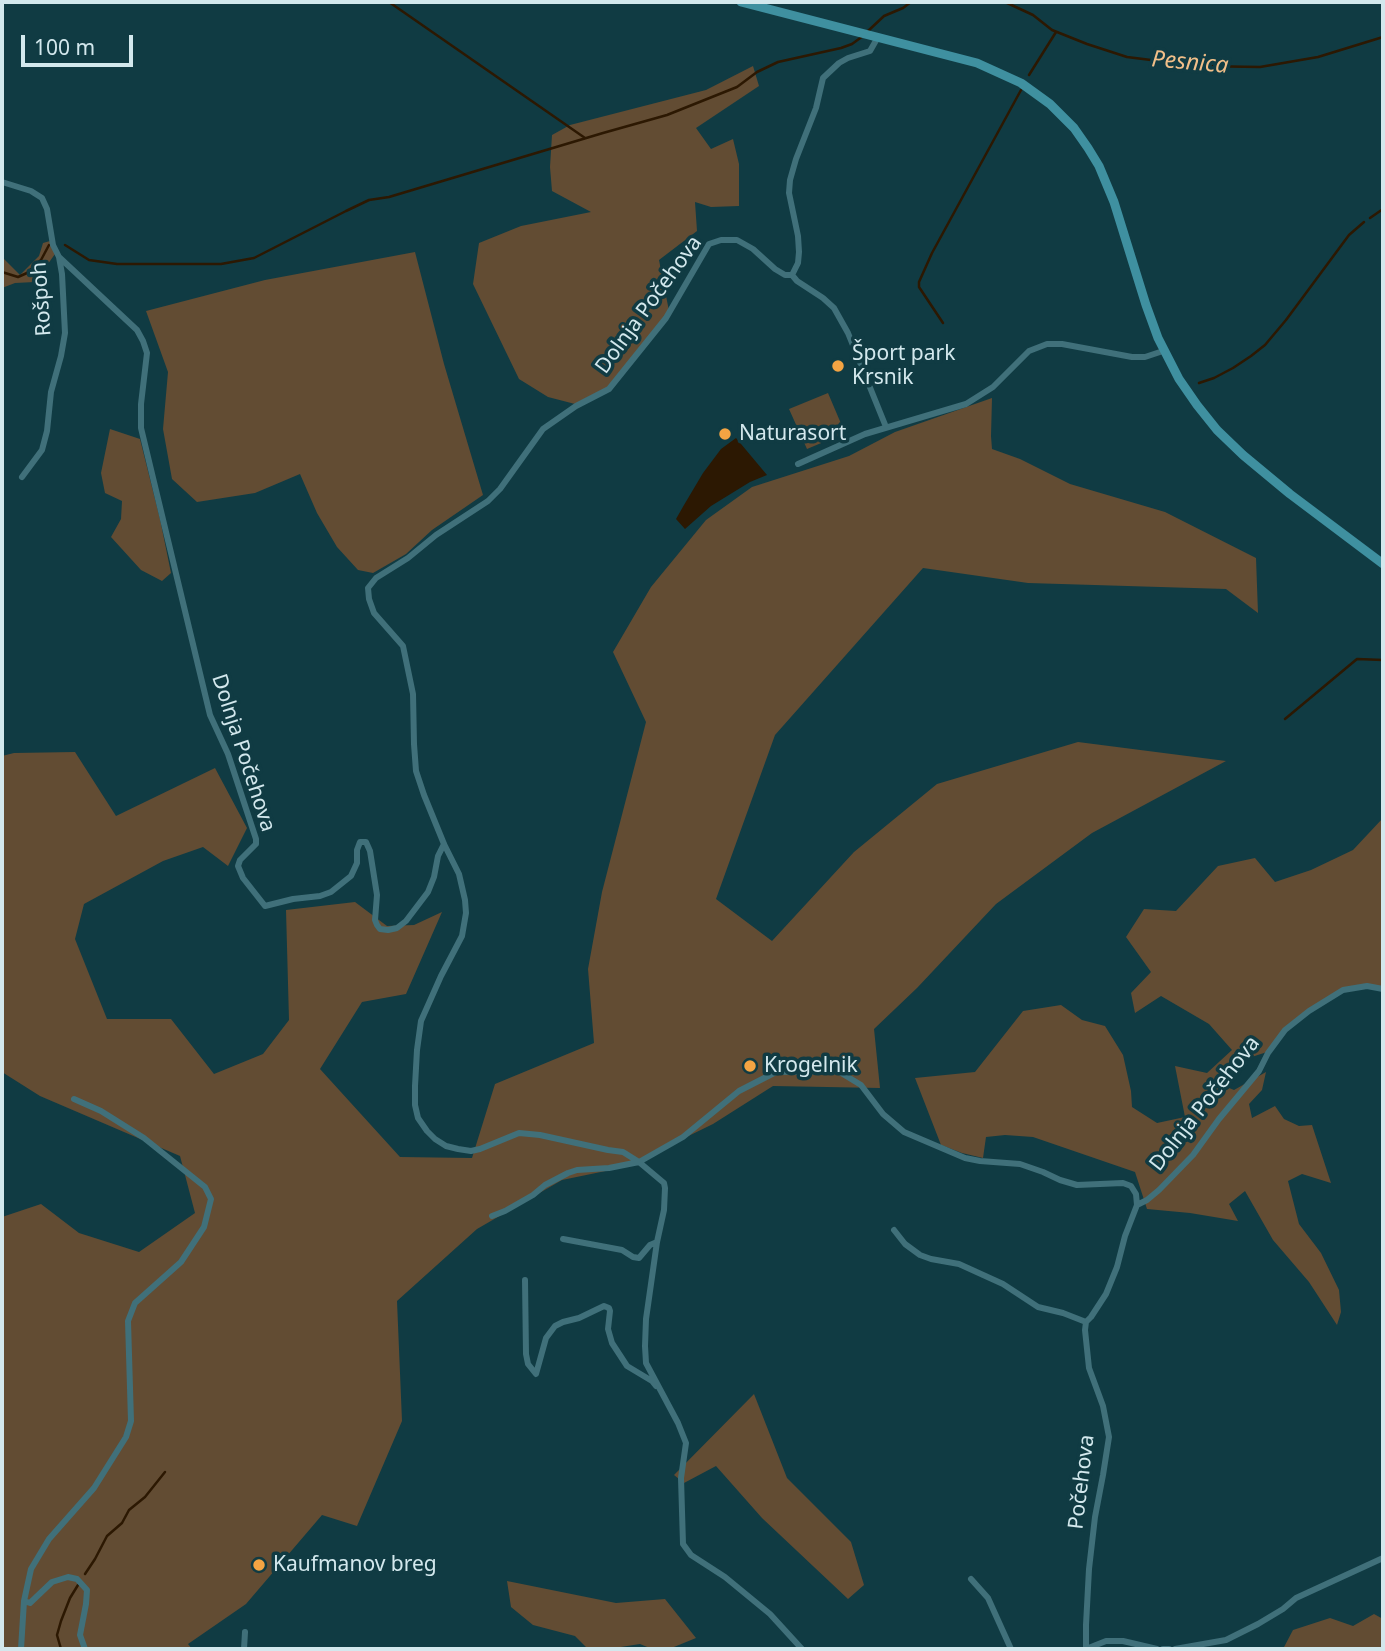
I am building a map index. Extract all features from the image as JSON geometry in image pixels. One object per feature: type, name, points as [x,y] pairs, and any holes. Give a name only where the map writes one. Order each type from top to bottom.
[{"type":"main road","points":[[741,2],[961,58],[993,69],[1021,83],[1050,104],[1088,148],[1106,183],[1163,351],[1197,405],[1230,443],[1282,487],[1383,564]]},
{"type":"street","points":[[792,275],[798,263],[799,252],[789,194],[790,180],[816,108],[823,78],[839,63],[870,51],[874,36]]},
{"type":"street","name":"Rošpoh","points":[[2,182],[31,191],[42,198],[62,274],[65,333],[51,392],[47,431],[42,450],[22,477]]},
{"type":"street","name":"Dolnja Počehova","points":[[886,427],[848,333],[834,308],[792,275],[785,275],[753,249],[737,240],[721,240],[709,244],[666,318],[609,389],[576,406],[543,429],[500,489],[488,501],[370,584],[368,594],[374,613],[403,646],[413,694],[416,771],[461,881],[466,913],[462,936],[421,1021],[415,1105],[418,1118],[427,1131],[446,1146],[471,1151],[519,1133],[623,1152],[639,1161],[683,1137],[738,1091],[776,1072],[838,1071],[861,1085],[883,1114],[904,1132],[965,1158],[1020,1164],[1077,1185],[1123,1183],[1132,1186],[1137,1205],[1159,1190],[1193,1155],[1259,1071],[1285,1030],[1343,990],[1367,986],[1383,989]]},
{"type":"street","name":"Dolnja Počehova","points":[[59,257],[137,330],[147,353],[141,428],[209,715],[229,754],[256,839],[256,844],[240,860],[243,878],[265,906],[320,896],[331,892],[351,876],[357,863],[360,842],[366,842],[377,895],[375,920],[380,929],[387,930],[397,928],[406,921],[428,892],[444,844]]},
{"type":"street","points":[[798,464],[865,433],[966,404],[993,387],[1029,351],[1047,344],[1062,344],[1132,357],[1163,351]]},
{"type":"street","points":[[21,1649],[24,1601],[31,1569],[49,1539],[94,1488],[126,1437],[131,1421],[128,1321],[135,1303],[181,1262],[204,1227],[211,1199],[205,1187],[144,1138],[101,1111],[74,1099]]},
{"type":"street","points":[[492,1216],[577,1170],[609,1168],[639,1161],[664,1183],[664,1210],[646,1320],[645,1346],[646,1363],[686,1443],[681,1478],[684,1547],[771,1614],[802,1649]]},
{"type":"street","points":[[894,1230],[905,1244],[920,1255],[959,1264],[1003,1284],[1038,1307],[1086,1322],[1106,1294],[1137,1205]]},
{"type":"street","points":[[563,1239],[622,1250],[639,1258],[650,1245],[657,1242]]},
{"type":"street","points":[[525,1280],[526,1354],[528,1364],[536,1374],[546,1338],[555,1326],[604,1306],[610,1311],[608,1329],[612,1343],[627,1366],[652,1381],[662,1393]]},
{"type":"street","name":"Počehova","points":[[1086,1322],[1089,1368],[1103,1406],[1109,1437],[1089,1569],[1086,1649]]},
{"type":"street","points":[[1175,1649],[1226,1640],[1258,1625],[1296,1598],[1383,1558]]},
{"type":"street","points":[[24,1601],[30,1603],[52,1582],[68,1577],[77,1579],[87,1590],[80,1635],[85,1649]]},
{"type":"street","points":[[971,1579],[988,1598],[1012,1649]]},
{"type":"street","points":[[244,1632],[244,1649]]},
{"type":"street","points":[[1086,1649],[1106,1641],[1123,1641],[1157,1649]]},
{"type":"street","points":[[1163,1649],[1169,1649]]},
{"type":"shaded area","points":[[753,66],[759,86],[696,128],[711,149],[733,139],[739,164],[739,206],[711,207],[695,202],[697,231],[659,260],[669,311],[608,387],[575,404],[548,397],[519,379],[473,284],[479,243],[521,226],[591,212],[552,191],[552,135],[570,125],[706,90]]},
{"type":"shaded area","points":[[50,241],[55,254],[35,282],[15,283],[2,288],[2,257],[20,275],[39,256],[43,243]]},
{"type":"shaded area","points":[[415,252],[444,364],[483,495],[432,530],[406,554],[373,573],[358,570],[337,547],[317,513],[300,474],[255,493],[197,502],[172,479],[163,429],[168,372],[146,311],[265,280]]},
{"type":"shaded area","points":[[828,393],[845,433],[807,449],[789,409]]},
{"type":"shaded area","points":[[992,398],[992,449],[1020,459],[1070,484],[1165,512],[1256,558],[1258,613],[1226,589],[1028,583],[923,568],[775,735],[716,899],[772,941],[854,852],[937,784],[1078,742],[1226,761],[1092,833],[996,904],[917,988],[874,1029],[880,1088],[773,1086],[713,1124],[625,1167],[562,1180],[477,1229],[397,1301],[402,1421],[357,1526],[322,1515],[246,1604],[188,1644],[192,1649],[2,1649],[2,1217],[41,1204],[79,1233],[139,1252],[195,1213],[180,1156],[40,1096],[2,1072],[2,756],[14,753],[75,752],[116,816],[215,768],[247,828],[228,866],[203,847],[163,861],[84,904],[75,939],[107,1019],[171,1019],[214,1074],[263,1054],[289,1020],[286,910],[355,902],[387,926],[414,925],[442,912],[406,994],[362,1002],[320,1069],[400,1157],[472,1158],[495,1084],[594,1043],[588,969],[602,892],[646,722],[613,652],[651,587],[706,520],[752,487],[849,456],[895,432]]},
{"type":"shaded area","points":[[110,429],[140,439],[171,573],[162,581],[141,570],[111,537],[121,519],[122,501],[105,493],[101,473]]},
{"type":"shaded area","points":[[736,438],[767,475],[750,482],[711,506],[685,529],[676,519],[703,473],[721,449]]},
{"type":"shaded area","points":[[1383,818],[1383,987],[1342,989],[1308,1010],[1267,1052],[1230,1064],[1217,1083],[1234,1090],[1266,1072],[1262,1090],[1249,1104],[1252,1118],[1275,1106],[1284,1119],[1299,1126],[1312,1125],[1331,1183],[1302,1174],[1288,1181],[1299,1224],[1321,1253],[1339,1290],[1341,1312],[1337,1325],[1309,1282],[1273,1240],[1245,1191],[1229,1204],[1238,1221],[1147,1209],[1135,1172],[1033,1137],[986,1137],[983,1158],[941,1145],[915,1078],[975,1072],[1023,1011],[1061,1005],[1082,1020],[1105,1026],[1123,1055],[1132,1107],[1157,1123],[1185,1117],[1175,1066],[1207,1073],[1232,1050],[1209,1024],[1161,996],[1135,1013],[1131,993],[1151,972],[1126,937],[1144,909],[1176,911],[1218,866],[1255,858],[1275,882],[1311,870],[1353,850]]},
{"type":"shaded area","points":[[754,1394],[787,1478],[851,1542],[864,1585],[848,1599],[762,1518],[716,1466],[684,1483],[674,1475]]},
{"type":"shaded area","points":[[507,1581],[616,1603],[665,1599],[696,1638],[669,1649],[652,1649],[640,1644],[608,1649],[587,1648],[575,1636],[533,1625],[511,1607]]},
{"type":"shaded area","points":[[1374,1614],[1383,1619],[1383,1649],[1283,1649],[1293,1630],[1330,1618],[1353,1626]]},
{"type":"waterway","points":[[389,2],[585,138]]},
{"type":"waterway","points":[[868,31],[884,16],[911,2]]},
{"type":"waterway","name":"Pesnica","points":[[1005,2],[1033,15],[1052,30],[1087,44],[1127,57],[1199,66],[1260,67],[1318,57],[1383,37]]},
{"type":"waterway","points":[[1029,75],[1056,32]]},
{"type":"waterway","points":[[65,245],[89,260],[117,264],[221,264],[254,258],[369,200],[389,197],[667,115],[737,87],[757,72],[778,62],[841,48],[863,36]]},
{"type":"waterway","points":[[943,323],[919,287],[919,282],[932,253],[1021,90]]},
{"type":"waterway","points":[[1370,218],[1383,209]]},
{"type":"waterway","points":[[1199,383],[1233,368],[1265,345],[1349,235],[1364,222]]},
{"type":"waterway","points":[[2,272],[18,277],[27,273],[41,260],[49,245]]},
{"type":"waterway","points":[[1285,719],[1357,659],[1383,660]]},
{"type":"waterway","points":[[85,1574],[107,1536],[122,1523],[129,1510],[145,1497],[165,1472]]},
{"type":"waterway","points":[[61,1649],[57,1635],[70,1598],[78,1585]]},
{"type":"place","name":"Šport park Krsnik","points":[[838,366]]},
{"type":"place","name":"Naturasort","points":[[725,434]]},
{"type":"place","name":"Krogelnik","points":[[750,1066]]},
{"type":"place","name":"Kaufmanov breg","points":[[259,1565]]}]
